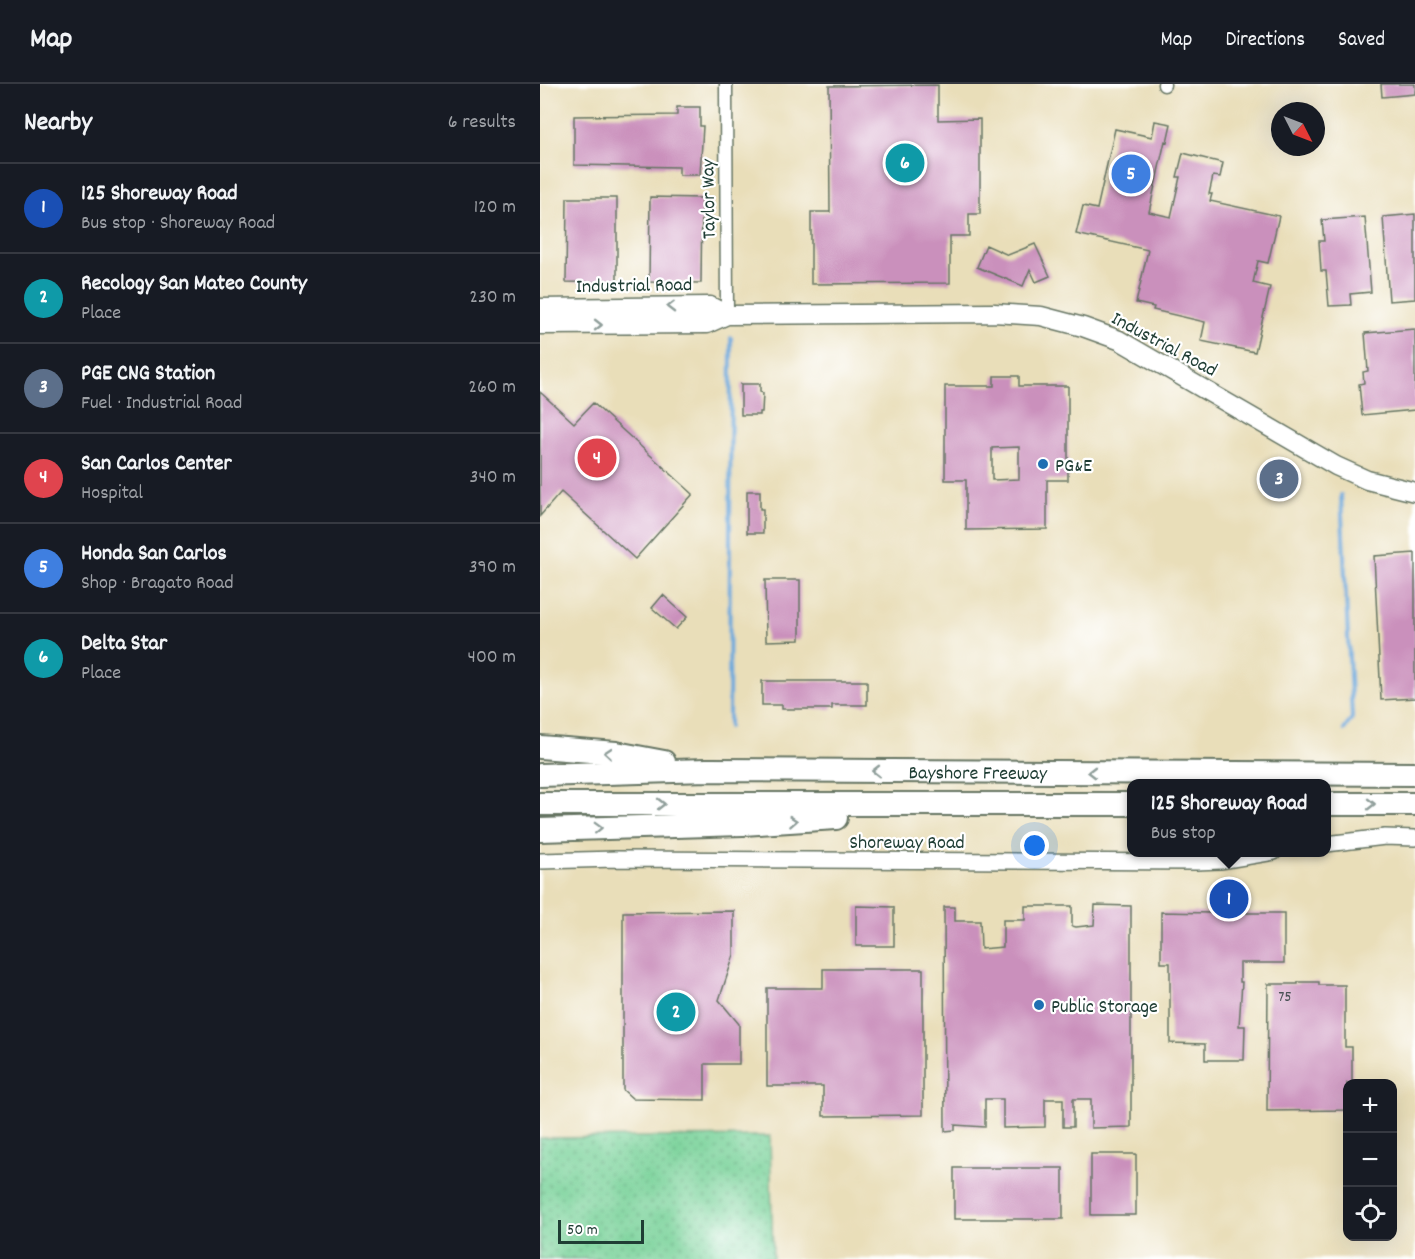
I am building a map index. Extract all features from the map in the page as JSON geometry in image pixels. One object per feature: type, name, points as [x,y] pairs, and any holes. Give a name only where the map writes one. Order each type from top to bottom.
[{"type":"highway","points":[[540,747],[616,753],[707,770]]},
{"type":"highway","name":"Bayshore Freeway","points":[[540,775],[707,770],[1411,773]]},
{"type":"highway","name":"Bayshore Freeway","points":[[540,804],[1127,804]]},
{"type":"highway","points":[[540,830],[752,824],[1008,804]]},
{"type":"highway","points":[[1331,804],[1415,804]]},
{"type":"main road","name":"Industrial Road","points":[[540,308],[710,306],[727,315]]},
{"type":"main road","name":"Industrial Road","points":[[540,325],[707,324],[727,315],[994,313],[1041,316],[1083,327],[1119,340],[1336,466],[1367,480],[1415,492]]},
{"type":"street","name":"Taylor Way","points":[[726,84],[727,315]]},
{"type":"street","points":[[1331,843],[1386,837],[1415,838]]},
{"type":"street","name":"Shoreway Road","points":[[540,861],[616,859],[1196,862],[1244,857]]},
{"type":"green space","points":[[770,1136],[773,1259],[540,1259],[540,1138]]},
{"type":"building","points":[[1381,84],[1415,84],[1415,94],[1382,97]]},
{"type":"building","points":[[938,85],[938,120],[980,119],[980,214],[969,214],[969,236],[950,236],[950,283],[811,284],[811,212],[830,212],[829,86]]},
{"type":"building","points":[[677,107],[700,107],[700,126],[703,126],[700,175],[679,175],[679,167],[574,165],[574,116],[677,115]]},
{"type":"building","points":[[1155,121],[1171,124],[1149,212],[1171,217],[1183,153],[1223,163],[1220,177],[1213,176],[1209,194],[1212,194],[1210,201],[1279,216],[1268,263],[1258,261],[1253,283],[1270,287],[1255,352],[1201,341],[1205,322],[1153,310],[1154,307],[1136,303],[1148,250],[1076,234],[1083,206],[1097,209],[1115,129],[1152,137]]},
{"type":"building","points":[[650,197],[702,198],[701,283],[649,282]]},
{"type":"building","points":[[567,198],[617,198],[617,283],[566,282]]},
{"type":"building","points":[[1415,214],[1415,299],[1389,301],[1383,217]]},
{"type":"building","points":[[1365,217],[1371,292],[1350,294],[1351,305],[1329,306],[1326,271],[1321,271],[1319,241],[1324,241],[1322,220]]},
{"type":"building","points":[[1035,244],[1050,276],[1036,282],[1030,269],[1023,286],[977,267],[986,245],[1008,255]]},
{"type":"building","points":[[1415,329],[1415,410],[1362,415],[1359,384],[1364,383],[1363,372],[1368,371],[1365,333]]},
{"type":"building","name":"PG&E","points":[[994,376],[1019,376],[1019,386],[1068,386],[1068,480],[1047,480],[1047,529],[966,530],[966,480],[945,480],[945,386],[994,386]],"holes":[[[1019,447],[1019,479],[992,480],[992,448]]]},
{"type":"building","points":[[741,384],[760,384],[760,392],[763,393],[760,415],[741,415]]},
{"type":"building","points":[[540,392],[574,423],[593,403],[693,494],[635,559],[561,492],[540,516]]},
{"type":"building","points":[[747,491],[760,491],[763,533],[747,533]]},
{"type":"building","points":[[1415,553],[1415,698],[1381,700],[1374,556]]},
{"type":"building","points":[[765,580],[800,580],[800,640],[766,641]]},
{"type":"building","points":[[663,595],[687,617],[676,629],[652,608]]},
{"type":"building","points":[[762,681],[867,681],[867,705],[832,705],[832,709],[782,709],[782,705],[762,705]]},
{"type":"building","points":[[1095,905],[1131,906],[1131,1127],[1091,1128],[1091,1099],[1073,1099],[1073,1127],[1063,1127],[1063,1099],[1045,1099],[1045,1127],[1003,1128],[1003,1099],[985,1099],[985,1127],[955,1125],[955,1130],[945,1131],[944,907],[955,907],[955,921],[980,921],[981,949],[1003,947],[1003,920],[1025,920],[1025,906],[1072,906],[1072,926],[1076,927],[1094,925]]},
{"type":"building","points":[[856,906],[894,907],[894,946],[856,946]]},
{"type":"building","points":[[1210,910],[1235,910],[1235,913],[1284,913],[1284,963],[1240,963],[1240,982],[1242,982],[1239,1026],[1245,1026],[1244,1060],[1205,1060],[1205,1044],[1170,1043],[1170,963],[1161,963],[1161,912],[1210,913]]},
{"type":"building","points":[[734,911],[734,955],[719,1000],[739,1024],[739,1064],[705,1064],[705,1100],[633,1099],[623,1090],[623,912]]},
{"type":"building","points":[[823,969],[923,969],[923,1115],[823,1116],[823,1086],[767,1086],[767,988],[823,988]]},
{"type":"building","points":[[1298,982],[1319,982],[1319,985],[1345,985],[1345,1047],[1352,1047],[1352,1079],[1343,1079],[1343,1110],[1267,1111],[1268,984],[1298,984]]},
{"type":"building","points":[[1091,1154],[1136,1154],[1136,1215],[1091,1215]]},
{"type":"building","points":[[954,1168],[1063,1168],[1063,1219],[954,1219]]},
{"type":"waterway","points":[[729,727],[731,338]]},
{"type":"waterway","points":[[1341,495],[1352,718],[1344,730]]},
{"type":"place","name":"Delta Star","points":[[905,163]]},
{"type":"place","name":"Honda San Carlos","points":[[1131,174]]},
{"type":"place","name":"San Carlos Center","points":[[597,458]]},
{"type":"place","name":"PG&E","points":[[1043,464]]},
{"type":"place","name":"PGE CNG Station","points":[[1279,479]]},
{"type":"place","name":"125 Shoreway Road","points":[[1229,899]]},
{"type":"place","name":"Public Storage","points":[[1039,1005]]},
{"type":"place","name":"Recology San Mateo County","points":[[676,1012]]}]
